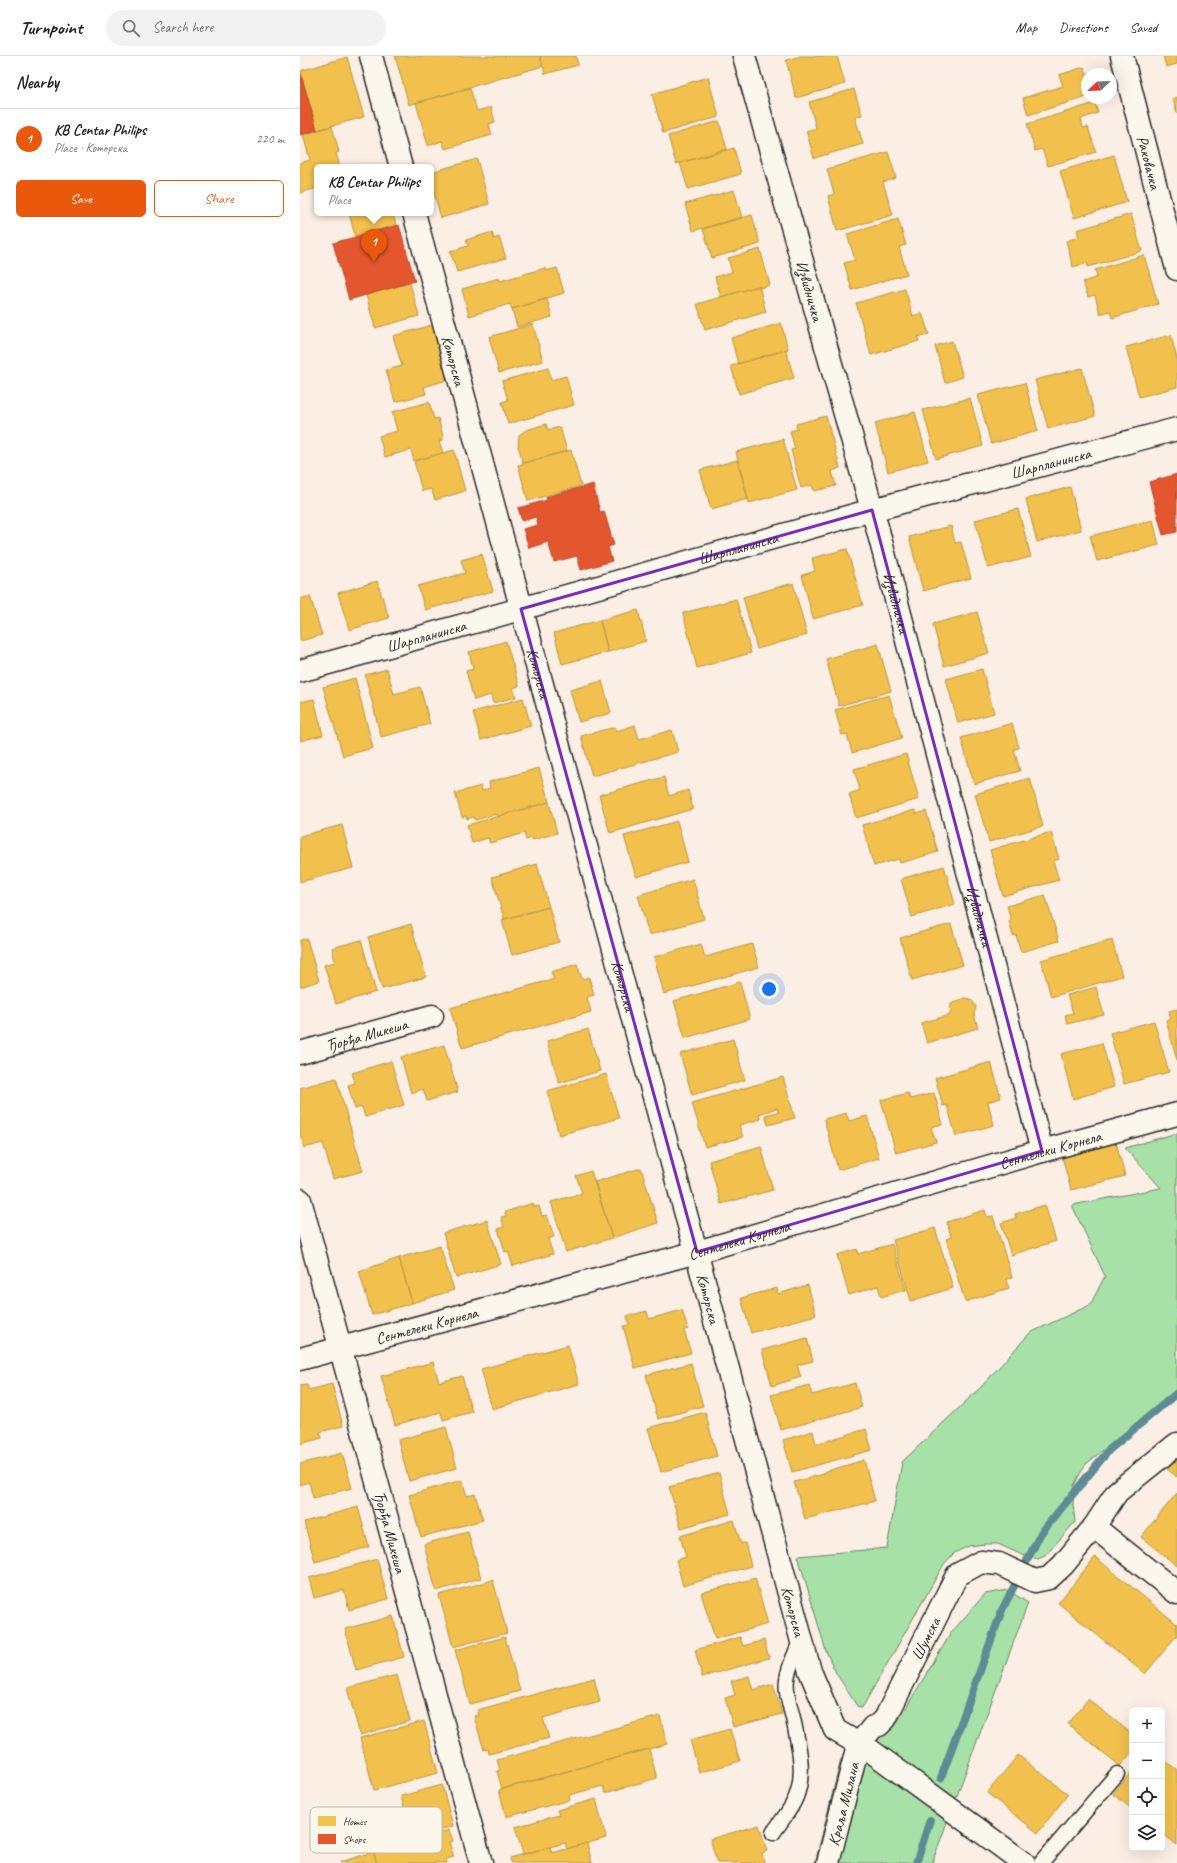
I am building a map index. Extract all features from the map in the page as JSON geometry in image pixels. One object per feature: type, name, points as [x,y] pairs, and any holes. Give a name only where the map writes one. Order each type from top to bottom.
[{"type":"street","points":[[371,56],[400,164]]},
{"type":"street","name":"Извидничка","points":[[744,56],[872,510],[1042,1151]]},
{"type":"street","name":"Раковачка","points":[[1122,56],[1177,268]]},
{"type":"street","name":"Которска","points":[[415,216],[810,1671],[835,1730],[858,1745],[871,1751],[1024,1863]]},
{"type":"street","name":"Шарпланинска","points":[[300,671],[872,510],[1177,429]]},
{"type":"street","name":"Ђорђа Микеша","points":[[300,1053],[432,1016]]},
{"type":"street","name":"Сентелеки Корнела","points":[[300,1359],[697,1252],[1042,1151],[1177,1114]]},
{"type":"street","name":"Ђорђа Микеша","points":[[300,1200],[481,1863]]},
{"type":"street","points":[[1177,1444],[1117,1492],[1094,1527],[1177,1593]]},
{"type":"street","name":"Шумска","points":[[858,1745],[873,1727],[885,1718],[957,1574],[981,1562],[999,1564],[1035,1581],[1049,1578],[1063,1565],[1094,1527]]},
{"type":"street","name":"Краља Милана","points":[[828,1863],[858,1745]]},
{"type":"lane","points":[[773,1833],[796,1796],[801,1774],[798,1746],[788,1696],[787,1680],[789,1669],[801,1638]]},
{"type":"lane","points":[[1041,1863],[1117,1774]]},
{"type":"highlighted area","points":[[872,510],[1042,1151],[697,1252],[521,609]]},
{"type":"green space","points":[[1177,1133],[1177,1389],[1085,1465],[1074,1485],[1073,1504],[1075,1522],[1045,1556],[1038,1559],[1029,1558],[998,1544],[969,1546],[954,1553],[944,1564],[862,1708],[857,1706],[836,1673],[826,1651],[798,1556],[887,1548],[902,1462],[981,1387],[1030,1333],[1090,1305],[1105,1276],[1072,1205],[1161,1188],[1125,1148]]},
{"type":"green space","points":[[1008,1590],[1028,1603],[932,1863],[815,1863],[841,1759],[895,1726],[951,1633],[985,1594]]},
{"type":"building: Homes","points":[[395,56],[540,56],[543,66],[409,105]]},
{"type":"building: Homes","points":[[540,56],[576,56],[578,65],[545,74]]},
{"type":"building: Homes","points":[[801,56],[837,56],[845,84],[796,98],[786,60]]},
{"type":"building: Homes","points":[[1163,56],[1177,56],[1177,64],[1166,67]]},
{"type":"building: Homes","points":[[347,57],[364,117],[317,130],[300,71]]},
{"type":"building: Homes","points":[[1084,67],[1081,68],[1081,99],[1028,115],[1023,98],[1063,86],[1059,75]]},
{"type":"building: Homes","points":[[708,77],[719,117],[663,133],[652,94]]},
{"type":"building: Homes","points":[[470,88],[477,111],[491,107],[495,122],[489,124],[492,135],[445,149],[442,141],[428,146],[416,103]]},
{"type":"building: Homes","points":[[854,89],[862,115],[855,117],[863,144],[814,158],[806,131],[816,128],[809,102]]},
{"type":"building: Homes","points":[[1177,97],[1177,113],[1173,99]]},
{"type":"building: Homes","points":[[1095,104],[1098,113],[1081,119],[1083,128],[1088,127],[1096,152],[1048,166],[1042,149],[1035,151],[1027,124]]},
{"type":"building: Homes","points":[[719,121],[727,149],[676,164],[668,136]]},
{"type":"building: Homes","points":[[332,126],[339,152],[336,153],[339,164],[314,164],[314,189],[300,193],[300,163],[310,160],[303,135]]},
{"type":"building: Homes","points":[[734,148],[741,174],[688,189],[680,163]]},
{"type":"building: Homes","points":[[888,152],[896,178],[883,182],[893,215],[837,231],[828,196],[834,194],[827,169]]},
{"type":"building: Homes","points":[[1114,155],[1127,202],[1074,218],[1060,171]]},
{"type":"building: Homes","points":[[477,159],[489,204],[441,218],[434,193],[434,171]]},
{"type":"building: Homes","points":[[734,190],[742,217],[693,231],[685,204]]},
{"type":"building: Homes","points":[[1131,214],[1142,251],[1088,267],[1087,263],[1073,267],[1066,241],[1079,237],[1077,230]]},
{"type":"building: Homes","points":[[752,215],[760,244],[712,258],[703,229]]},
{"type":"building: Homes","points":[[350,216],[394,216],[396,225],[355,236]]},
{"type":"building: Homes","points":[[898,219],[906,245],[899,247],[907,274],[852,290],[844,263],[855,260],[847,234]]},
{"type":"building: Homes","points":[[492,232],[494,239],[499,237],[506,258],[457,272],[450,251],[468,246],[466,240]]},
{"type":"building: Homes","points":[[760,249],[770,285],[760,288],[759,286],[721,297],[715,277],[732,272],[728,258]]},
{"type":"building: Homes","points":[[1144,255],[1158,304],[1112,318],[1110,311],[1100,314],[1095,295],[1088,297],[1083,282],[1097,277],[1095,270]]},
{"type":"building: Homes","points":[[545,268],[546,271],[557,268],[564,293],[512,309],[510,304],[469,316],[462,289],[499,278],[500,281]]},
{"type":"building: Homes","points":[[410,283],[419,316],[375,328],[366,295]]},
{"type":"building: Homes","points":[[759,286],[766,312],[705,330],[697,304]]},
{"type":"building: Homes","points":[[905,289],[913,316],[922,313],[929,334],[918,337],[919,341],[871,355],[856,303]]},
{"type":"building: Homes","points":[[547,299],[552,317],[517,327],[512,309]]},
{"type":"building: Homes","points":[[781,323],[788,349],[738,364],[731,338]]},
{"type":"building: Homes","points":[[533,324],[543,361],[499,373],[489,337]]},
{"type":"building: Homes","points":[[432,325],[447,380],[424,387],[426,394],[395,402],[386,370],[402,366],[393,336]]},
{"type":"building: Homes","points":[[1171,335],[1177,359],[1177,387],[1139,397],[1126,347]]},
{"type":"building: Homes","points":[[952,341],[963,377],[945,383],[935,346]]},
{"type":"building: Homes","points":[[786,350],[794,378],[739,394],[731,366]]},
{"type":"building: Homes","points":[[548,368],[551,380],[566,376],[574,405],[508,424],[502,402],[508,400],[502,381]]},
{"type":"building: Homes","points":[[1082,368],[1095,416],[1048,429],[1035,380]]},
{"type":"building: Homes","points":[[1025,383],[1038,431],[991,444],[978,395]]},
{"type":"building: Homes","points":[[970,398],[983,446],[936,459],[923,410]]},
{"type":"building: Homes","points":[[429,402],[434,419],[438,418],[443,436],[443,440],[439,441],[443,453],[414,461],[411,450],[385,457],[379,436],[397,431],[392,412]]},
{"type":"building: Homes","points":[[915,412],[928,461],[888,472],[875,423]]},
{"type":"building: Homes","points":[[826,416],[840,468],[832,471],[836,486],[814,491],[812,485],[801,488],[791,450],[795,449],[790,431],[797,429],[796,424]]},
{"type":"building: Homes","points":[[546,424],[548,430],[560,427],[567,451],[523,463],[518,446],[519,435],[526,430]]},
{"type":"building: Homes","points":[[783,439],[797,490],[749,503],[736,452]]},
{"type":"building: Homes","points":[[454,450],[465,491],[435,500],[431,489],[422,491],[414,461]]},
{"type":"building: Homes","points":[[571,450],[581,486],[528,501],[518,465]]},
{"type":"building: Homes","points":[[737,460],[748,499],[711,509],[700,470]]},
{"type":"building: Homes","points":[[1070,487],[1081,530],[1037,542],[1026,499]]},
{"type":"building: Homes","points":[[1018,509],[1031,557],[988,568],[975,520]]},
{"type":"building: Homes","points":[[1153,520],[1159,545],[1097,561],[1090,536]]},
{"type":"building: Homes","points":[[951,526],[955,543],[961,542],[971,578],[923,591],[909,537]]},
{"type":"building: Homes","points":[[847,549],[863,605],[813,619],[802,575],[815,571],[812,558]]},
{"type":"building: Homes","points":[[482,554],[493,591],[425,610],[418,586],[465,573],[461,560]]},
{"type":"building: Homes","points":[[377,581],[389,618],[349,630],[338,593]]},
{"type":"building: Homes","points":[[793,583],[807,635],[757,649],[743,597]]},
{"type":"building: Homes","points":[[310,596],[322,635],[300,641],[300,599]]},
{"type":"building: Homes","points":[[736,599],[751,653],[697,668],[683,613]]},
{"type":"building: Homes","points":[[638,610],[646,641],[608,652],[600,620]]},
{"type":"building: Homes","points":[[977,612],[989,653],[944,666],[933,624]]},
{"type":"building: Homes","points":[[600,620],[608,652],[562,664],[554,633]]},
{"type":"building: Homes","points":[[506,641],[519,686],[513,688],[516,697],[493,703],[491,695],[474,700],[466,671],[473,669],[469,652]]},
{"type":"building: Homes","points":[[878,644],[891,691],[839,706],[826,659]]},
{"type":"building: Homes","points":[[387,669],[394,694],[420,687],[430,724],[381,737],[365,675]]},
{"type":"building: Homes","points":[[982,669],[994,713],[958,723],[946,679]]},
{"type":"building: Homes","points":[[355,678],[373,748],[343,756],[323,687]]},
{"type":"building: Homes","points":[[602,681],[611,713],[579,722],[570,690]]},
{"type":"building: Homes","points":[[889,695],[902,738],[852,753],[847,734],[842,735],[835,710]]},
{"type":"building: Homes","points":[[523,698],[531,726],[481,740],[473,712]]},
{"type":"building: Homes","points":[[314,699],[323,735],[300,741],[300,702]]},
{"type":"building: Homes","points":[[1012,723],[1019,748],[1014,749],[1020,771],[974,784],[961,738]]},
{"type":"building: Homes","points":[[635,725],[639,739],[672,730],[678,752],[592,776],[581,736],[615,727],[616,731]]},
{"type":"building: Homes","points":[[906,754],[919,799],[856,818],[849,794],[860,790],[854,769]]},
{"type":"building: Homes","points":[[539,768],[549,802],[498,817],[497,814],[475,820],[474,817],[467,819],[466,816],[462,817],[455,793],[481,786],[482,791],[490,788],[489,782]]},
{"type":"building: Homes","points":[[664,777],[669,796],[688,790],[693,809],[610,833],[599,795]]},
{"type":"building: Homes","points":[[1030,778],[1043,826],[989,842],[975,794]]},
{"type":"building: Homes","points":[[549,802],[557,833],[533,840],[532,838],[526,840],[524,833],[490,843],[488,838],[472,843],[467,825]]},
{"type":"building: Homes","points":[[915,810],[917,814],[926,811],[938,852],[900,863],[899,859],[874,866],[862,825]]},
{"type":"building: Homes","points":[[677,821],[688,862],[636,877],[624,836]]},
{"type":"building: Homes","points":[[342,825],[353,868],[300,882],[300,836]]},
{"type":"building: Homes","points":[[1051,832],[1059,859],[1053,861],[1059,880],[1003,896],[990,850]]},
{"type":"building: Homes","points":[[537,864],[549,907],[504,919],[492,877]]},
{"type":"building: Homes","points":[[944,866],[955,904],[912,917],[901,879]]},
{"type":"building: Homes","points":[[693,879],[704,919],[649,935],[638,895]]},
{"type":"building: Homes","points":[[1045,895],[1059,941],[1021,952],[1016,935],[1013,936],[1007,906]]},
{"type":"building: Homes","points":[[549,907],[559,942],[512,955],[502,920]]},
{"type":"building: Homes","points":[[411,924],[426,977],[382,989],[368,937]]},
{"type":"building: Homes","points":[[951,924],[963,965],[912,980],[900,938]]},
{"type":"building: Homes","points":[[307,939],[319,981],[300,987],[300,940]]},
{"type":"building: Homes","points":[[361,940],[376,992],[336,1004],[324,965],[335,962],[332,948]]},
{"type":"building: Homes","points":[[1112,940],[1122,976],[1051,997],[1041,960]]},
{"type":"building: Homes","points":[[701,944],[705,957],[752,944],[759,967],[664,994],[654,957]]},
{"type":"building: Homes","points":[[577,964],[582,979],[589,977],[594,995],[587,997],[591,1012],[462,1048],[450,1008],[554,979],[551,972]]},
{"type":"building: Homes","points":[[740,982],[750,1019],[685,1038],[674,1001]]},
{"type":"building: Homes","points":[[1096,987],[1104,1015],[1067,1024],[1065,1015],[1073,1013],[1067,995]]},
{"type":"building: Homes","points":[[964,998],[970,999],[976,1007],[974,1014],[978,1028],[927,1043],[921,1023],[950,1015],[951,1004]]},
{"type":"building: Homes","points":[[1177,1009],[1177,1060],[1166,1020],[1171,1019],[1169,1011]]},
{"type":"building: Homes","points":[[1154,1021],[1169,1072],[1124,1084],[1110,1033]]},
{"type":"building: Homes","points":[[588,1029],[600,1071],[559,1083],[547,1041]]},
{"type":"building: Homes","points":[[733,1039],[745,1080],[692,1095],[680,1054]]},
{"type":"building: Homes","points":[[1102,1043],[1114,1087],[1073,1099],[1061,1054]]},
{"type":"building: Homes","points":[[444,1045],[458,1092],[427,1101],[423,1089],[411,1093],[401,1057]]},
{"type":"building: Homes","points":[[391,1061],[404,1105],[365,1117],[362,1107],[355,1109],[348,1085],[355,1083],[352,1073]]},
{"type":"building: Homes","points":[[991,1062],[1001,1098],[988,1102],[994,1125],[956,1136],[947,1105],[943,1106],[935,1078]]},
{"type":"building: Homes","points":[[606,1074],[619,1118],[559,1135],[547,1091]]},
{"type":"building: Homes","points":[[783,1077],[795,1118],[768,1125],[765,1115],[778,1112],[777,1108],[759,1114],[761,1119],[739,1125],[743,1137],[705,1147],[692,1103]]},
{"type":"building: Homes","points":[[336,1078],[363,1171],[333,1179],[323,1143],[304,1148],[300,1133],[300,1088]]},
{"type":"building: Homes","points":[[908,1093],[910,1099],[934,1093],[943,1124],[931,1127],[936,1142],[896,1153],[881,1100]]},
{"type":"building: Homes","points":[[846,1113],[849,1121],[867,1116],[879,1158],[838,1170],[824,1119]]},
{"type":"building: Homes","points":[[1116,1142],[1125,1176],[1071,1190],[1062,1157]]},
{"type":"building: Homes","points":[[761,1146],[773,1190],[721,1204],[709,1161]]},
{"type":"building: Homes","points":[[641,1168],[658,1223],[612,1238],[595,1182]]},
{"type":"building: Homes","points":[[591,1171],[612,1238],[566,1252],[551,1202],[582,1193],[576,1176]]},
{"type":"building: Homes","points":[[533,1203],[534,1207],[539,1206],[542,1216],[547,1215],[554,1237],[548,1239],[553,1254],[513,1266],[508,1251],[505,1252],[498,1229],[504,1227],[501,1217],[506,1216],[505,1212]]},
{"type":"building: Homes","points":[[1045,1205],[1056,1241],[1011,1255],[1001,1223],[1016,1218],[1015,1214]]},
{"type":"building: Homes","points":[[985,1210],[987,1217],[993,1216],[1012,1278],[1006,1279],[1009,1288],[965,1302],[946,1239],[951,1237],[947,1222]]},
{"type":"building: Homes","points":[[487,1220],[501,1264],[456,1278],[443,1233]]},
{"type":"building: Homes","points":[[935,1228],[953,1288],[911,1301],[893,1240]]},
{"type":"building: Homes","points":[[892,1244],[906,1290],[881,1297],[878,1286],[849,1295],[837,1255],[857,1249],[858,1254]]},
{"type":"building: Homes","points":[[440,1246],[454,1290],[412,1303],[399,1258]]},
{"type":"building: Homes","points":[[399,1258],[412,1303],[372,1315],[359,1271]]},
{"type":"building: Homes","points":[[808,1285],[816,1315],[751,1333],[741,1298],[777,1288],[778,1294]]},
{"type":"building: Homes","points":[[682,1310],[688,1329],[684,1330],[691,1353],[635,1368],[623,1326],[629,1325],[627,1316],[647,1311],[649,1319]]},
{"type":"building: Homes","points":[[807,1338],[813,1361],[797,1365],[801,1377],[772,1386],[762,1350]]},
{"type":"building: Homes","points":[[568,1345],[579,1384],[492,1409],[481,1369]]},
{"type":"building: Homes","points":[[433,1362],[439,1382],[462,1376],[472,1412],[443,1420],[441,1412],[395,1425],[381,1376]]},
{"type":"building: Homes","points":[[691,1363],[703,1406],[658,1419],[646,1375]]},
{"type":"building: Homes","points":[[855,1383],[862,1407],[781,1430],[771,1395],[809,1385],[812,1395]]},
{"type":"building: Homes","points":[[332,1384],[343,1426],[320,1432],[322,1438],[300,1444],[300,1386],[307,1385],[309,1390]]},
{"type":"building: Homes","points":[[705,1412],[717,1456],[661,1472],[648,1428]]},
{"type":"building: Homes","points":[[446,1427],[457,1468],[409,1481],[398,1440]]},
{"type":"building: Homes","points":[[866,1429],[872,1450],[792,1472],[783,1440],[813,1431],[816,1444]]},
{"type":"building: Homes","points":[[342,1453],[352,1488],[313,1498],[309,1482],[300,1485],[300,1464]]},
{"type":"building: Homes","points":[[1177,1458],[1177,1477],[1167,1469]]},
{"type":"building: Homes","points":[[864,1460],[875,1501],[805,1519],[794,1482],[824,1474],[824,1472]]},
{"type":"building: Homes","points":[[719,1473],[730,1514],[681,1528],[669,1487]]},
{"type":"building: Homes","points":[[462,1480],[467,1496],[475,1494],[483,1520],[421,1537],[409,1495]]},
{"type":"building: Homes","points":[[1177,1493],[1177,1566],[1141,1537]]},
{"type":"building: Homes","points":[[358,1507],[369,1547],[315,1562],[304,1522]]},
{"type":"building: Homes","points":[[734,1520],[741,1544],[745,1543],[751,1566],[683,1586],[676,1560],[686,1557],[680,1536]]},
{"type":"building: Homes","points":[[468,1532],[481,1578],[436,1591],[424,1544]]},
{"type":"building: Homes","points":[[1095,1557],[1177,1624],[1177,1635],[1145,1674],[1058,1603]]},
{"type":"building: Homes","points":[[377,1559],[388,1599],[349,1610],[344,1590],[314,1598],[309,1578]]},
{"type":"building: Homes","points":[[755,1578],[768,1624],[715,1639],[701,1593]]},
{"type":"building: Homes","points":[[493,1580],[507,1633],[453,1647],[439,1595]]},
{"type":"building: Homes","points":[[393,1616],[404,1657],[356,1670],[345,1629]]},
{"type":"building: Homes","points":[[505,1637],[520,1691],[470,1704],[455,1650]]},
{"type":"building: Homes","points":[[740,1637],[743,1646],[764,1640],[769,1658],[702,1677],[695,1650]]},
{"type":"building: Homes","points":[[397,1675],[410,1721],[360,1735],[347,1688]]},
{"type":"building: Homes","points":[[749,1676],[753,1690],[773,1684],[782,1714],[733,1727],[725,1698],[735,1695],[731,1681]]},
{"type":"building: Homes","points":[[594,1678],[600,1702],[543,1718],[549,1738],[489,1754],[488,1749],[484,1750],[474,1716],[479,1715],[477,1710]]},
{"type":"building: Homes","points":[[1088,1699],[1129,1732],[1129,1756],[1120,1766],[1068,1724]]},
{"type":"building: Homes","points":[[660,1716],[667,1744],[502,1789],[497,1771],[500,1770],[497,1760]]},
{"type":"building: Homes","points":[[424,1721],[438,1773],[374,1790],[360,1738]]},
{"type":"building: Homes","points":[[730,1729],[740,1761],[699,1773],[690,1740]]},
{"type":"building: Homes","points":[[649,1749],[657,1778],[605,1793],[603,1786],[569,1795],[570,1800],[506,1817],[499,1790]]},
{"type":"building: Homes","points":[[1018,1755],[1068,1794],[1038,1833],[987,1793]]},
{"type":"building: Homes","points":[[1165,1760],[1177,1770],[1177,1845],[1165,1835]]},
{"type":"building: Homes","points":[[1129,1775],[1129,1807],[1113,1794]]},
{"type":"building: Homes","points":[[442,1785],[453,1826],[442,1829],[442,1807],[404,1807],[401,1796]]},
{"type":"building: Homes","points":[[596,1799],[606,1838],[567,1849],[565,1843],[523,1854],[515,1827],[559,1815],[557,1810]]},
{"type":"building: Homes","points":[[759,1825],[767,1851],[762,1853],[764,1863],[717,1863],[710,1839]]},
{"type":"building: Homes","points":[[449,1830],[453,1841],[449,1842],[454,1857],[446,1859],[447,1863],[377,1863],[373,1853],[442,1853],[442,1832]]},
{"type":"building: Homes","points":[[587,1843],[592,1863],[511,1863],[510,1858],[550,1847],[552,1853]]},
{"type":"building: Homes","points":[[373,1853],[377,1863],[341,1863],[340,1862]]},
{"type":"building: Shops","points":[[300,71],[317,130],[300,135]]},
{"type":"building: Shops","points":[[399,225],[415,281],[349,300],[333,243]]},
{"type":"building: Shops","points":[[1177,474],[1177,532],[1163,535],[1149,482]]},
{"type":"building: Shops","points":[[593,484],[600,512],[604,511],[614,545],[608,547],[612,561],[581,570],[577,556],[554,562],[548,542],[529,548],[523,529],[538,525],[536,517],[522,521],[518,508],[547,500],[546,497]]},
{"type":"waterway","points":[[941,1778],[1002,1610],[1041,1533],[1109,1450],[1177,1393]]},
{"type":"waterway","points":[[916,1863],[930,1820]]},
{"type":"place","name":"KB Centar Philips","points":[[374,262]]}]
